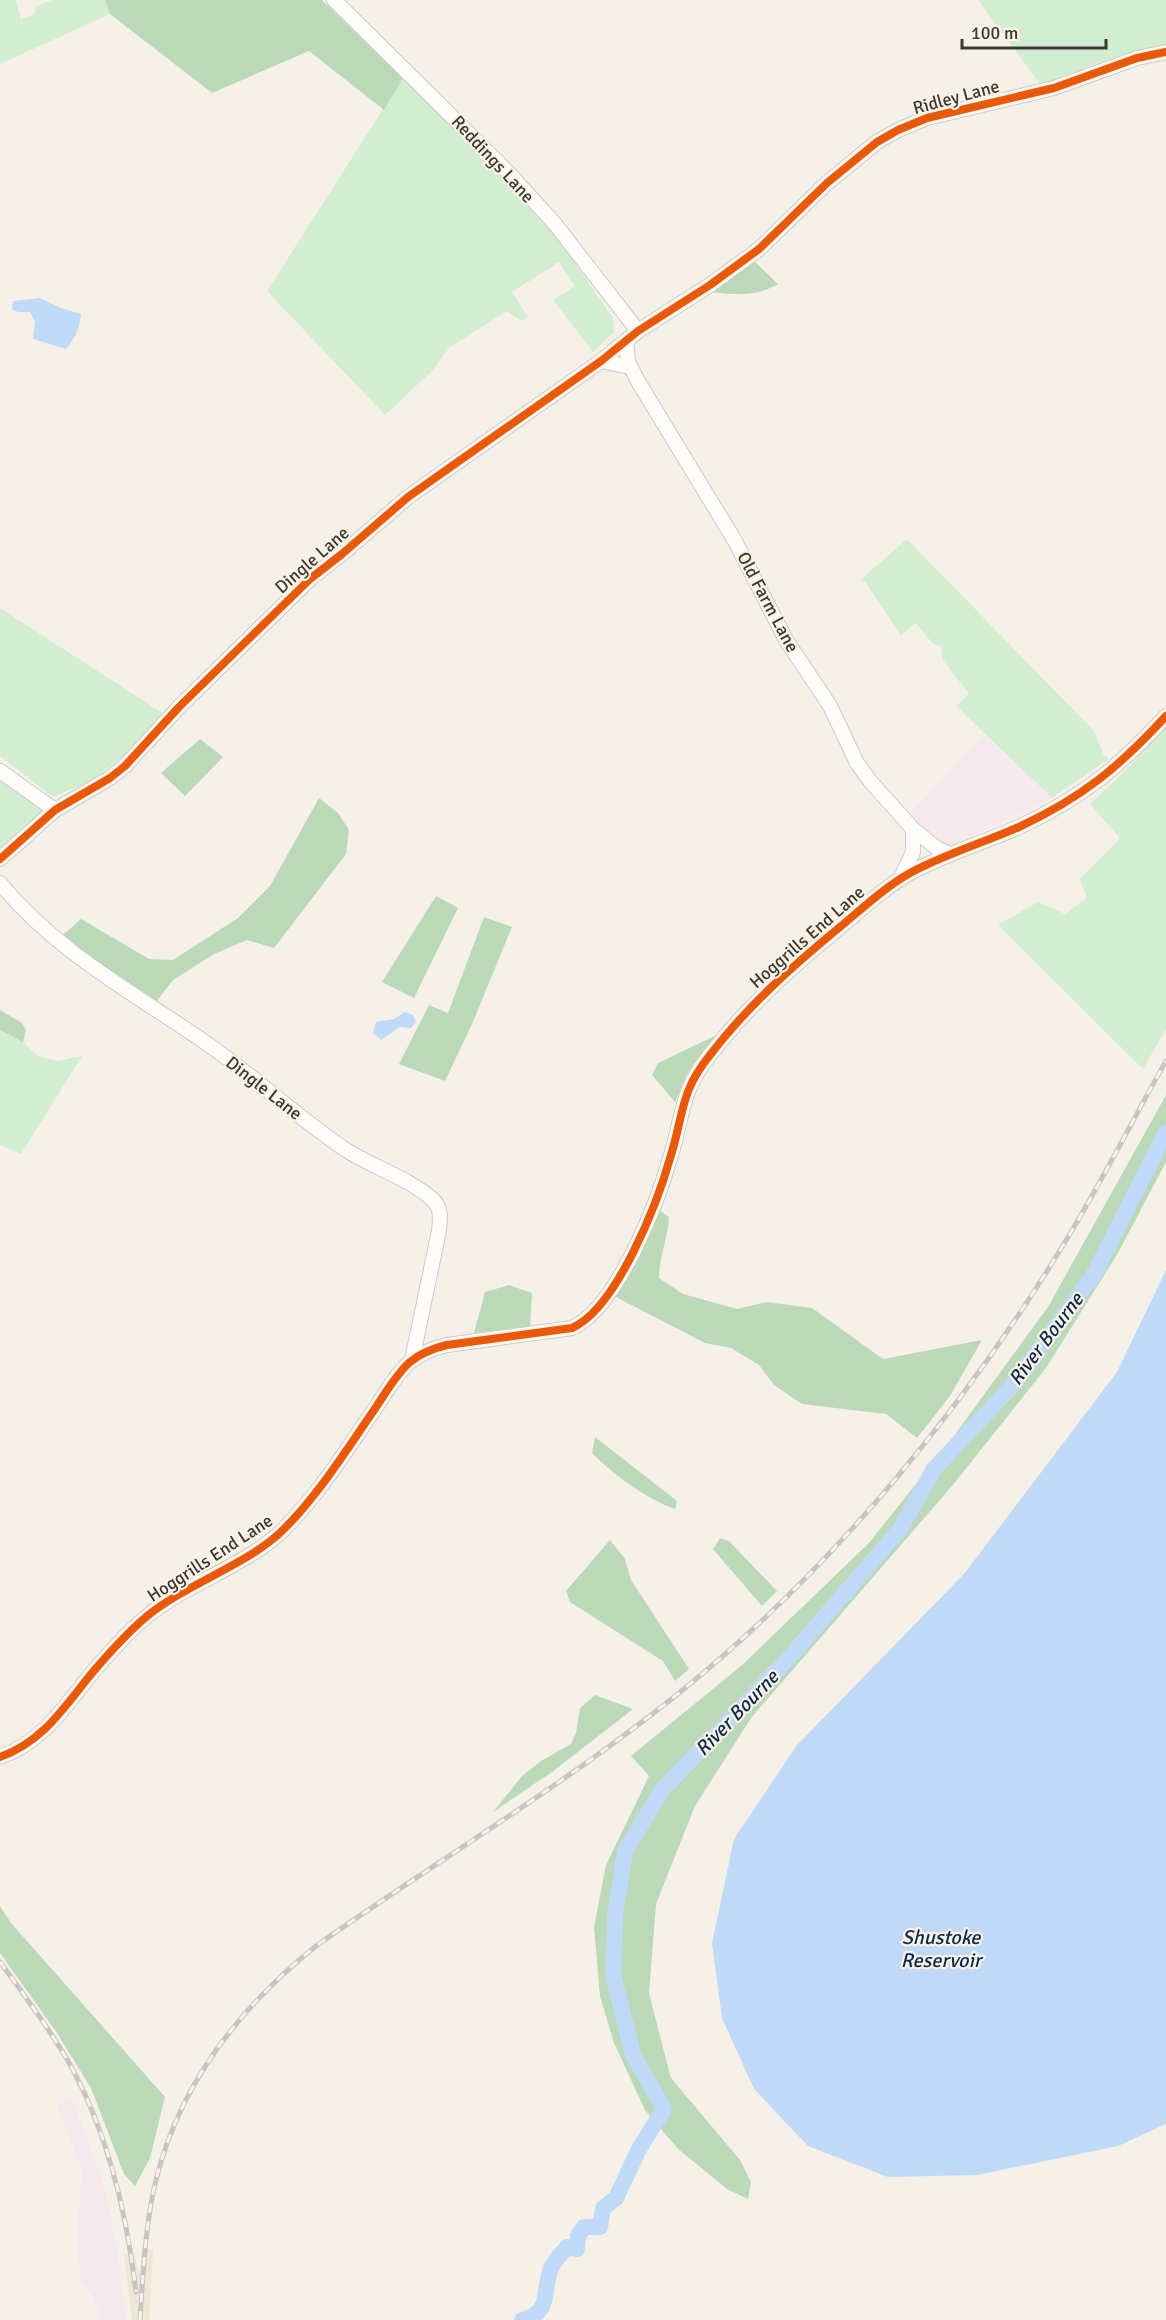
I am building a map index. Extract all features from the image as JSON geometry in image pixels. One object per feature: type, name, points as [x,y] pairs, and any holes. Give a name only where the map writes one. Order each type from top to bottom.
[{"type":"street","name":"Reddings Lane","points":[[334,0],[499,163],[555,224],[638,331]]},
{"type":"street","name":"Ridley Lane","points":[[638,331],[710,285],[759,249],[844,168],[898,129],[927,118],[1054,88],[1137,58],[1166,52]]},
{"type":"street","name":"Dingle Lane","points":[[0,859],[55,810],[110,778],[125,766],[179,707],[310,579],[371,527],[428,483],[601,361],[638,331]]},
{"type":"street","name":"Old Farm Lane","points":[[626,341],[630,368],[735,541],[786,640],[830,706],[857,763],[870,782],[913,829],[938,849],[950,854]]},
{"type":"street","points":[[601,361],[630,368]]},
{"type":"street","name":"Hoggrills End Lane","points":[[0,1757],[27,1745],[46,1729],[110,1651],[147,1616],[189,1588],[254,1551],[283,1530],[333,1468],[399,1374],[412,1360],[433,1348],[473,1340],[572,1328],[594,1314],[622,1271],[659,1194],[672,1154],[686,1094],[697,1071],[723,1038],[780,978],[901,878],[950,854],[1017,827],[1076,797],[1111,771],[1166,716]]},
{"type":"street","points":[[0,771],[55,810]]},
{"type":"street","points":[[901,878],[913,852],[913,829]]},
{"type":"street","name":"Dingle Lane","points":[[0,883],[41,925],[83,961],[211,1046],[326,1136],[434,1200],[439,1210],[439,1230],[412,1360]]},
{"type":"street","points":[[418,1327],[433,1348]]},
{"type":"shaded area","points":[[985,735],[1052,798],[950,847],[908,815]]},
{"type":"shaded area","points":[[72,2098],[106,2191],[126,2320],[102,2320],[92,2296],[80,2279],[77,2235],[82,2171],[57,2105]]},
{"type":"shaded area","points":[[153,2249],[149,2320],[132,2320],[124,2255],[134,2252],[140,2278],[142,2250]]},
{"type":"green space","points":[[0,0],[16,0],[21,20],[34,14],[35,7],[52,0],[105,0],[110,14],[0,64]]},
{"type":"green space","points":[[105,0],[322,0],[403,78],[384,110],[309,51],[212,93],[110,14]]},
{"type":"green space","points":[[978,0],[1166,0],[1166,46],[1135,51],[1041,85]]},
{"type":"green space","points":[[403,78],[484,157],[561,243],[613,318],[614,332],[593,352],[553,300],[575,286],[559,262],[512,292],[528,317],[522,321],[507,311],[450,347],[431,372],[385,415],[267,291]]},
{"type":"green space","points":[[755,262],[778,284],[753,293],[711,292]]},
{"type":"green space","points":[[907,539],[1094,731],[1104,756],[1110,758],[1052,798],[956,706],[969,694],[942,659],[941,646],[933,644],[916,623],[901,635],[865,582],[859,581]]},
{"type":"green space","points":[[0,608],[167,716],[130,751],[91,781],[53,797],[0,756]]},
{"type":"green space","points":[[1166,725],[1166,1029],[1143,1069],[998,925],[1038,902],[1065,914],[1087,898],[1080,879],[1120,838],[1090,804],[1129,767]]},
{"type":"green space","points":[[200,739],[223,757],[185,796],[161,773]]},
{"type":"green space","points":[[0,778],[46,812],[0,852]]},
{"type":"green space","points":[[319,798],[338,813],[349,830],[346,854],[274,948],[247,940],[214,954],[173,980],[155,1003],[61,937],[81,919],[149,959],[173,960],[238,918],[270,886]]},
{"type":"green space","points":[[436,896],[458,908],[414,998],[382,982]]},
{"type":"green space","points":[[484,917],[512,927],[472,1024],[445,1081],[399,1064],[429,1005],[448,1013]]},
{"type":"green space","points":[[0,1010],[22,1023],[26,1030],[23,1042],[0,1030]]},
{"type":"green space","points":[[0,1030],[23,1042],[38,1056],[58,1061],[82,1056],[21,1154],[0,1145]]},
{"type":"green space","points":[[719,1034],[688,1072],[675,1102],[652,1075],[658,1063]]},
{"type":"green space","points":[[1166,1095],[1166,1162],[1118,1253],[1046,1368],[952,1486],[751,1718],[695,1806],[656,1904],[649,1994],[671,2078],[740,2160],[751,2182],[748,2199],[727,2189],[678,2149],[645,2110],[614,2043],[600,1996],[594,1927],[606,1865],[649,1776],[631,1756],[741,1666],[869,1543],[948,1444],[1048,1307]]},
{"type":"green space","points":[[659,1210],[669,1217],[659,1278],[683,1294],[737,1309],[767,1302],[812,1308],[883,1359],[982,1340],[950,1396],[917,1438],[886,1414],[802,1404],[774,1385],[759,1365],[731,1348],[705,1343],[614,1296],[625,1279]]},
{"type":"green space","points":[[509,1285],[532,1293],[530,1326],[474,1333],[485,1292]]},
{"type":"green space","points":[[595,1437],[677,1501],[675,1509],[642,1493],[601,1462],[592,1453]]},
{"type":"green space","points":[[720,1538],[729,1541],[777,1591],[762,1606],[713,1549]]},
{"type":"green space","points":[[610,1540],[625,1559],[631,1580],[689,1669],[675,1681],[663,1661],[570,1602],[566,1591]]},
{"type":"green space","points":[[595,1695],[633,1709],[552,1772],[493,1812],[522,1776],[541,1761],[571,1744],[576,1733],[580,1708]]},
{"type":"green space","points":[[0,1906],[11,1923],[165,2097],[150,2158],[135,2186],[124,2174],[91,2088],[57,2033],[0,1953]]},
{"type":"water","points":[[40,298],[81,314],[80,324],[66,349],[33,339],[35,321],[30,312],[18,312],[12,309],[13,301]]},
{"type":"water","points":[[405,1012],[413,1015],[416,1022],[411,1028],[400,1027],[381,1040],[373,1033],[376,1022],[394,1019]]},
{"type":"water","name":"Shustoke Reservoir","points":[[1166,1270],[1166,2124],[1118,2146],[977,2175],[888,2177],[808,2146],[754,2089],[722,2018],[712,1943],[734,1839],[797,1745],[964,1574],[1117,1372]]},
{"type":"waterway","name":"River Bourne","points":[[522,2320],[532,2316],[543,2305],[549,2275],[559,2256],[567,2247],[577,2249],[578,2236],[584,2227],[600,2227],[603,2208],[616,2198],[639,2149],[664,2109],[633,2055],[613,1975],[615,1915],[625,1851],[662,1790],[787,1660],[901,1528],[934,1469],[1011,1387],[1093,1276],[1166,1132]]},
{"type":"railway","points":[[140,2320],[149,2217],[165,2148],[196,2082],[237,2023],[288,1970],[316,1946],[553,1786],[645,1719],[744,1637],[796,1587],[894,1481],[983,1367],[1076,1224],[1166,1061]]},
{"type":"railway","points":[[0,1962],[64,2054],[85,2094],[106,2149],[122,2205],[136,2292]]},
{"type":"cycle path","points":[[0,859],[55,810],[110,778],[125,766],[179,707],[310,579],[408,497],[601,361],[638,331],[710,285],[759,249],[827,183],[877,142],[927,118],[1054,88],[1137,58],[1166,52]]},
{"type":"cycle path","points":[[0,1757],[41,1733],[111,1651],[146,1617],[180,1594],[253,1553],[284,1529],[320,1488],[395,1379],[414,1359],[428,1351],[447,1345],[572,1328],[589,1317],[620,1277],[646,1225],[665,1175],[684,1103],[693,1080],[725,1036],[757,1001],[809,953],[893,884],[923,866],[1019,827],[1062,804],[1116,766],[1166,716]]}]
